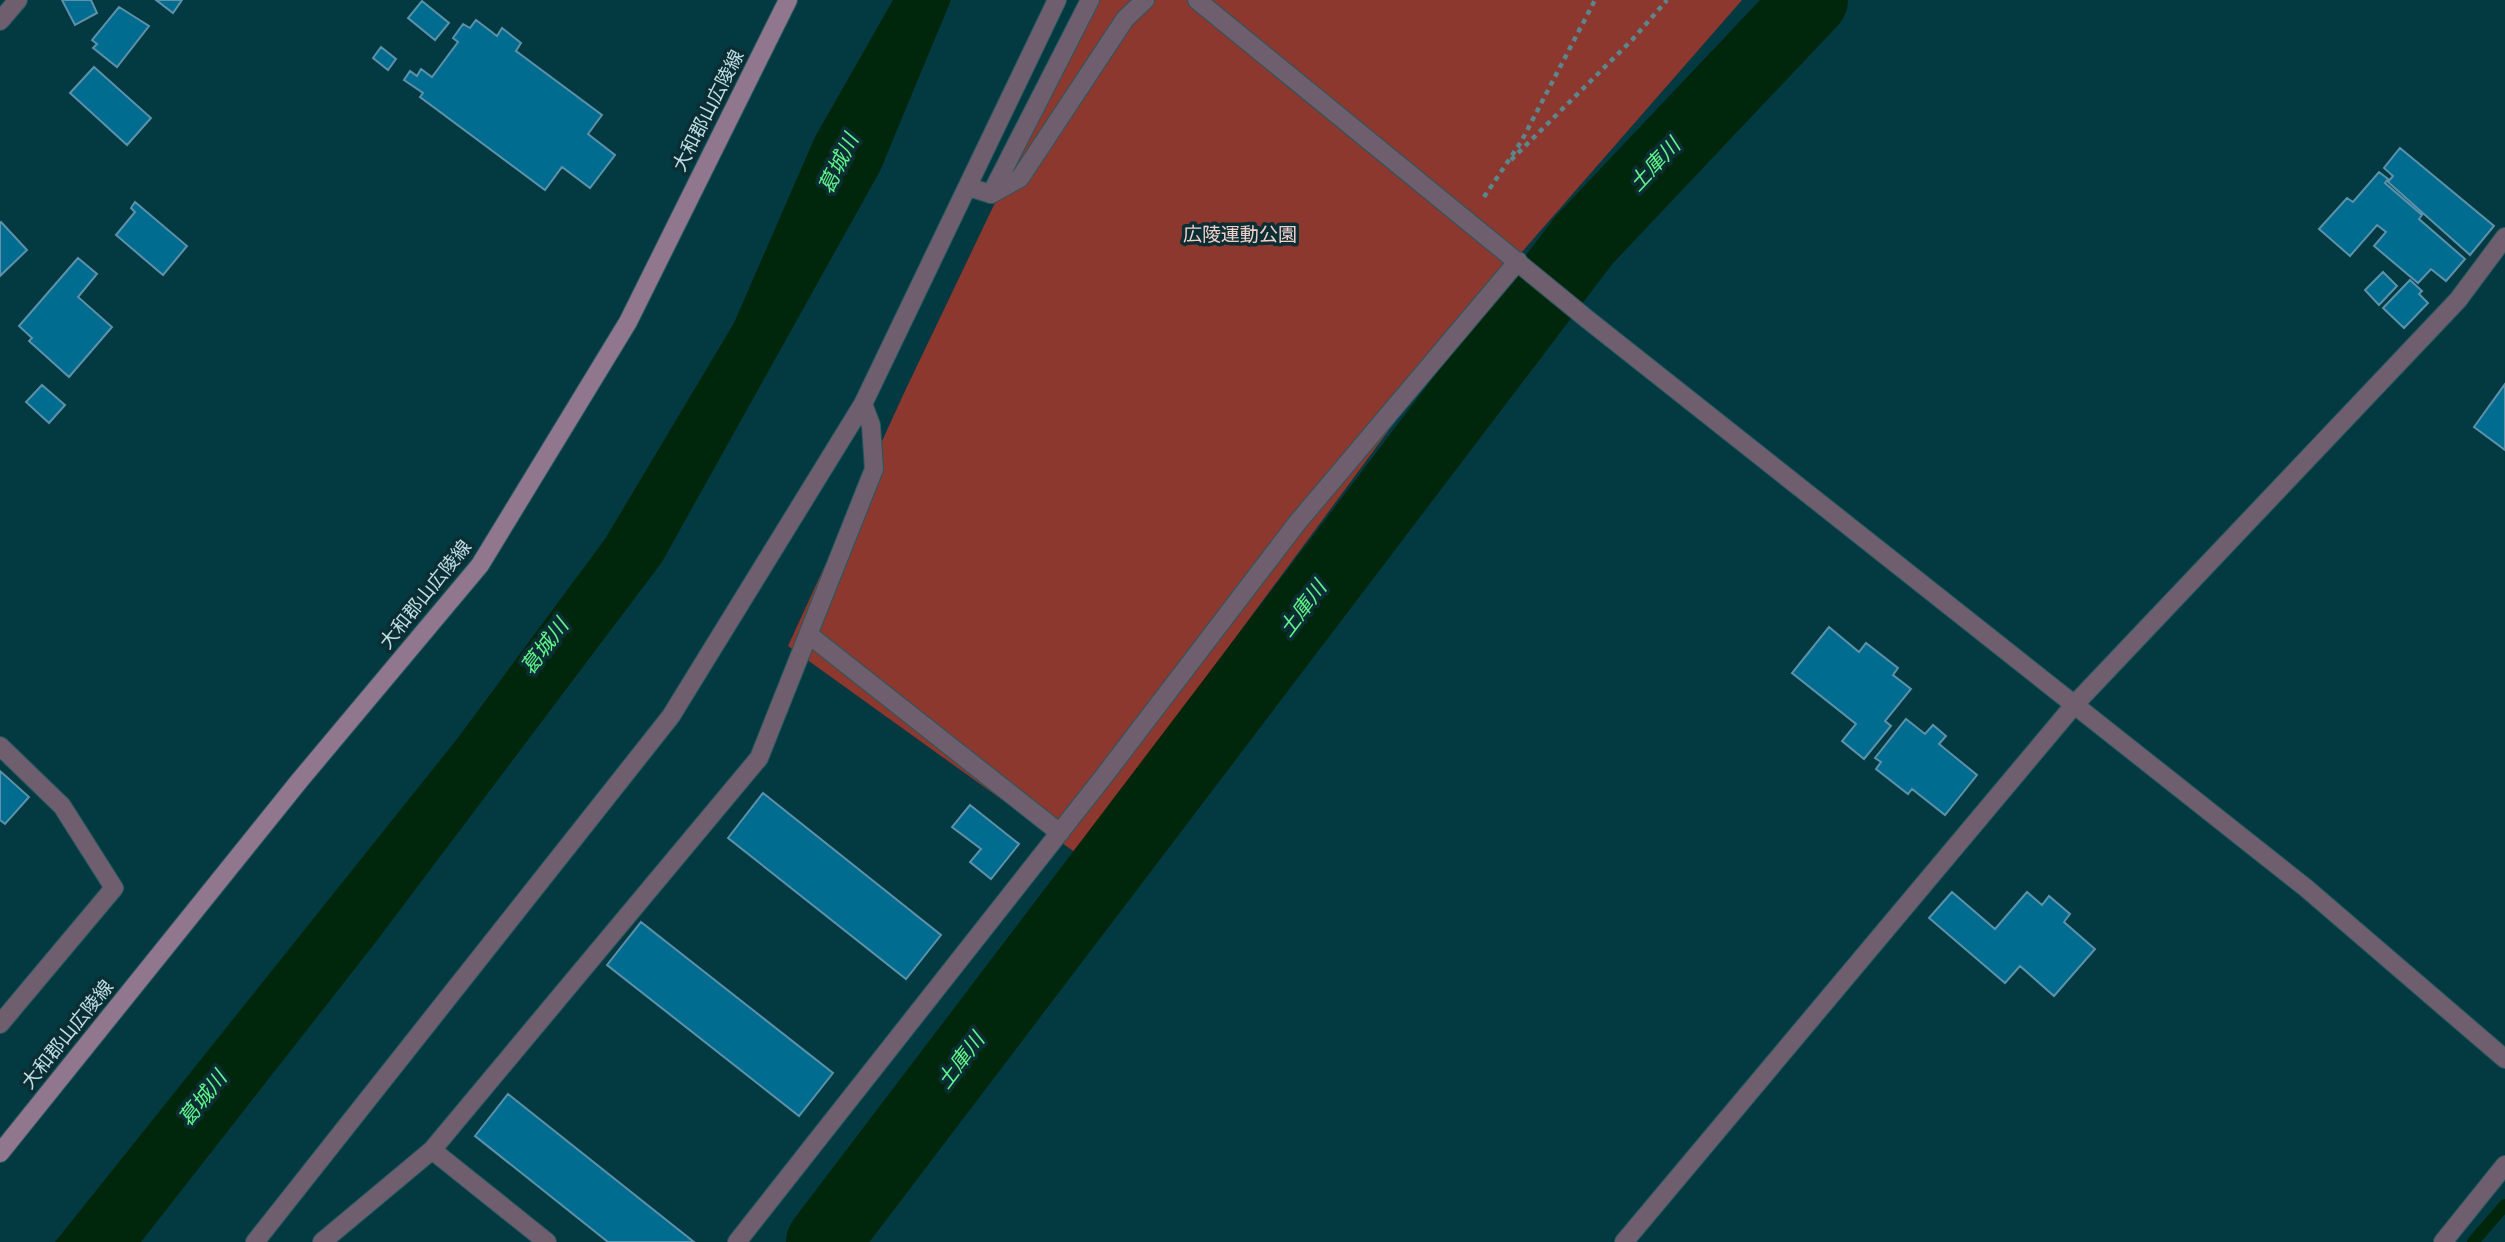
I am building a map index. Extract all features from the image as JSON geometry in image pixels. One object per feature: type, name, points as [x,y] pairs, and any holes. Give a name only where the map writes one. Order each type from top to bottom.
[{"type":"main road","name":"大和郡山広陵線","points":[[0,1153],[300,780],[480,565],[628,322],[788,0]]},
{"type":"street","points":[[0,20],[18,0]]},
{"type":"street","points":[[255,1242],[671,716],[863,404],[1056,0]]},
{"type":"street","points":[[991,194],[1090,0]]},
{"type":"street","points":[[968,187],[991,194],[1020,178],[1125,19],[1145,0]]},
{"type":"street","points":[[1197,0],[1469,219],[1587,319],[2306,888],[2505,1059]]},
{"type":"street","points":[[1624,1242],[2076,704],[2458,300],[2505,237]]},
{"type":"street","points":[[737,1242],[1060,832],[1297,523],[1518,261]]},
{"type":"street","points":[[322,1242],[432,1150],[759,758],[874,469],[871,425],[863,404]]},
{"type":"street","points":[[808,634],[1060,832]]},
{"type":"street","points":[[0,747],[62,806],[114,888],[0,1024]]},
{"type":"street","points":[[432,1150],[547,1242]]},
{"type":"street","points":[[2443,1242],[2505,1165]]},
{"type":"path","points":[[1469,219],[1521,142],[1595,0]]},
{"type":"path","points":[[1503,168],[1632,40],[1667,0]]},
{"type":"green space","name":"広陵運動公園","points":[[1092,0],[1742,0],[1514,261],[1076,853],[788,646],[905,391]]},
{"type":"water","name":"葛城川","points":[[893,0],[951,0],[880,171],[662,562],[375,943],[141,1242],[55,1242],[457,739],[605,539],[734,323],[815,137]]},
{"type":"building","points":[[62,0],[91,0],[97,13],[75,25]]},
{"type":"building","points":[[156,0],[182,0],[173,13]]},
{"type":"building","points":[[422,1],[449,23],[435,40],[408,18]]},
{"type":"building","points":[[119,7],[149,26],[117,67],[93,48],[97,44],[92,40]]},
{"type":"building","points":[[476,20],[497,36],[502,28],[521,43],[516,51],[602,115],[588,134],[615,155],[590,188],[562,167],[545,190],[420,97],[423,93],[404,80],[410,71],[417,76],[421,69],[432,77],[458,42],[453,38],[463,24],[470,28]]},
{"type":"building","points":[[381,47],[396,59],[388,70],[373,58]]},
{"type":"building","points":[[94,67],[151,118],[127,145],[70,93]]},
{"type":"building","points":[[2400,148],[2494,226],[2470,255],[2388,182],[2393,176],[2384,168]]},
{"type":"building","points":[[2379,172],[2388,179],[2385,183],[2422,215],[2419,219],[2465,259],[2446,281],[2431,269],[2418,283],[2374,246],[2386,232],[2377,225],[2350,256],[2319,229],[2347,198],[2353,202]]},
{"type":"building","points":[[135,202],[187,246],[163,275],[116,235],[135,212],[131,208]]},
{"type":"building","points":[[0,223],[27,250],[0,276]]},
{"type":"building","points":[[78,258],[97,274],[78,297],[112,327],[69,377],[29,341],[32,338],[19,326]]},
{"type":"building","points":[[2383,272],[2397,286],[2379,305],[2365,290]]},
{"type":"building","points":[[2410,280],[2422,291],[2419,294],[2428,303],[2404,328],[2383,308]]},
{"type":"building","points":[[2505,384],[2505,450],[2474,427]]},
{"type":"building","points":[[42,385],[65,405],[49,423],[26,402]]},
{"type":"building","points":[[1829,627],[1859,652],[1866,643],[1898,668],[1893,675],[1911,689],[1885,721],[1891,726],[1864,759],[1842,741],[1856,724],[1792,673]]},
{"type":"building","points":[[1906,719],[1925,734],[1933,725],[1946,736],[1939,744],[1977,775],[1945,815],[1912,789],[1908,794],[1876,769],[1881,762],[1875,758]]},
{"type":"building","points":[[0,771],[29,797],[5,824],[0,820]]},
{"type":"building","points":[[763,793],[941,935],[906,979],[728,838]]},
{"type":"building","points":[[970,805],[1019,844],[991,879],[970,862],[981,849],[952,827]]},
{"type":"building","points":[[1952,892],[1995,929],[2027,892],[2042,905],[2049,896],[2070,914],[2064,922],[2095,949],[2054,996],[2020,966],[2005,983],[1929,918]]},
{"type":"building","points":[[641,922],[833,1073],[799,1116],[607,965]]},
{"type":"building","points":[[508,1094],[694,1242],[608,1242],[475,1136]]},
{"type":"waterway","name":"土庫川","points":[[823,1242],[1584,240],[1811,0]]},
{"type":"waterway","points":[[2473,1242],[2505,1205]]}]
